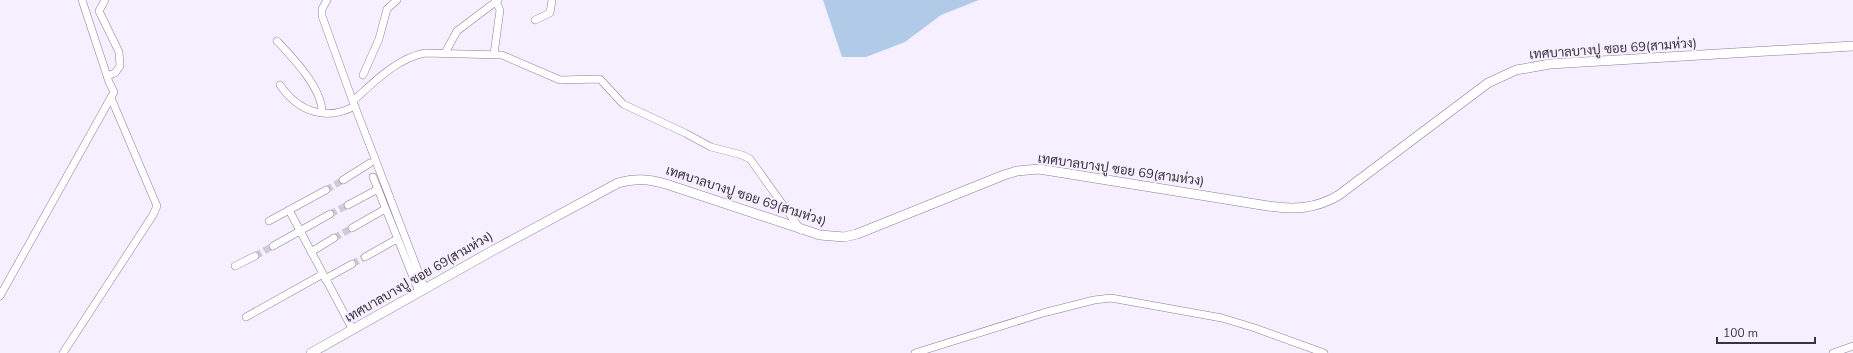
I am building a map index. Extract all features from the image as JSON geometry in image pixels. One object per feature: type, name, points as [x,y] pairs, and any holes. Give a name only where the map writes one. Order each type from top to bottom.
[{"type":"street","points":[[0,296],[114,92],[107,76],[82,0]]},
{"type":"street","points":[[105,0],[99,11],[119,52],[120,66],[115,73],[107,76]]},
{"type":"street","points":[[327,0],[322,9],[322,16],[422,291]]},
{"type":"street","points":[[363,75],[379,39],[387,9],[396,0]]},
{"type":"street","points":[[535,20],[550,13],[552,0]]},
{"type":"street","points":[[445,53],[457,30],[497,1],[500,10],[494,54]]},
{"type":"street","points":[[277,41],[295,60],[319,97],[325,113]]},
{"type":"street","name":"เทศบาลบางปู ซอย 69(สามห่วง)","points":[[311,353],[618,183],[632,179],[643,179],[666,184],[801,230],[833,237],[857,234],[1004,175],[1017,171],[1039,169],[1274,207],[1298,209],[1329,201],[1339,195],[1485,85],[1516,70],[1550,64],[1853,46]]},
{"type":"street","points":[[280,85],[288,97],[297,104],[310,110],[325,113],[336,113],[347,110],[352,99],[389,69],[419,54],[494,54],[506,56],[565,81],[600,79],[623,104],[711,147],[747,157],[753,162],[771,190],[801,230]]},
{"type":"street","points":[[63,353],[153,215],[157,206],[111,98]]},
{"type":"street","points":[[343,180],[370,163]]},
{"type":"street","points":[[373,177],[385,210],[422,291]]},
{"type":"street","points":[[348,205],[378,189]]},
{"type":"street","points":[[269,221],[326,190]]},
{"type":"street","points":[[288,210],[353,330]]},
{"type":"street","points":[[352,228],[385,210]]},
{"type":"street","points":[[273,246],[299,230],[330,214]]},
{"type":"street","points":[[311,252],[334,238]]},
{"type":"street","points":[[365,257],[398,239]]},
{"type":"street","points":[[235,266],[255,256]]},
{"type":"street","points":[[246,317],[324,276],[352,264]]},
{"type":"street","points":[[914,353],[1043,313],[1103,298],[1156,306],[1236,322],[1324,353]]},
{"type":"street","points":[[1833,353],[1853,346]]},
{"type":"water","points":[[823,0],[979,0],[941,15],[905,42],[866,57],[842,57]]},
{"type":"tunnel","points":[[326,190],[343,180]]},
{"type":"tunnel","points":[[330,214],[348,205]]},
{"type":"tunnel","points":[[334,238],[352,228]]},
{"type":"tunnel","points":[[255,256],[273,246]]},
{"type":"tunnel","points":[[352,264],[365,257]]}]
